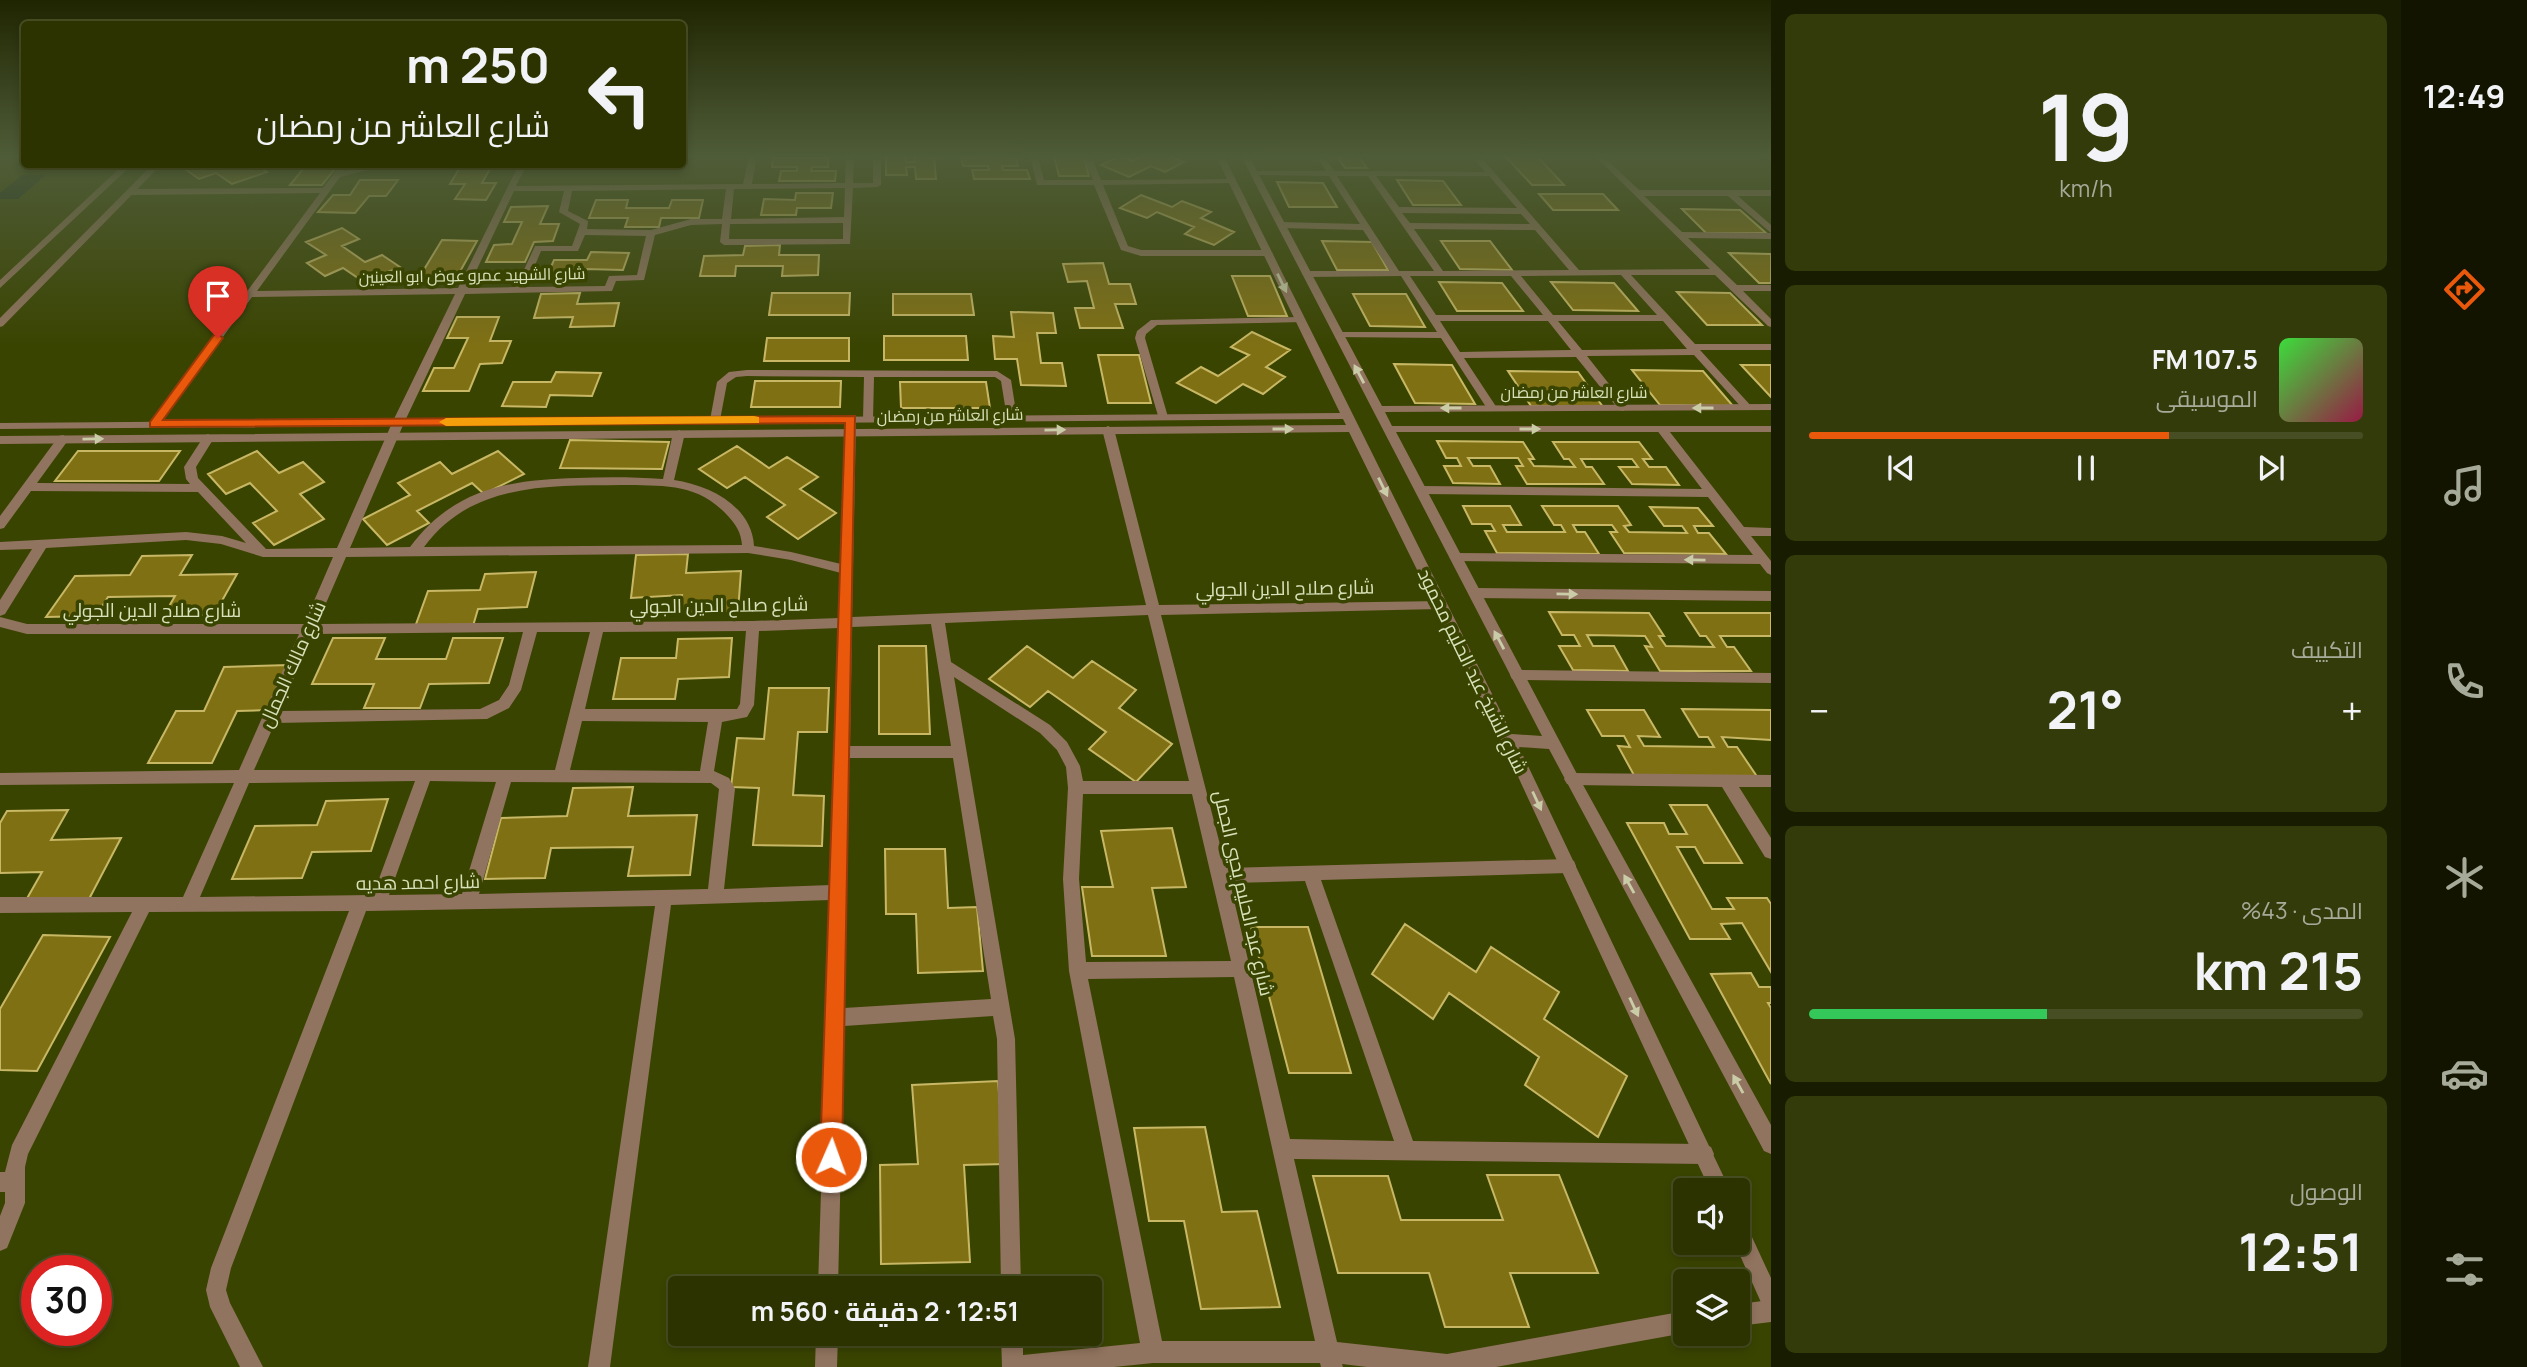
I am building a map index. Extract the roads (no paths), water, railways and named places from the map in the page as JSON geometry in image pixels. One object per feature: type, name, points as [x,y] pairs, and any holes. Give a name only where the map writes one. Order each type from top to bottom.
[{"type":"street","points":[[0,285],[69,220]]},
{"type":"street","points":[[0,324],[103,220]]},
{"type":"street","points":[[154,424],[304,220]]},
{"type":"street","name":"شارع مالك الجمال","points":[[187,905],[395,430],[496,220]]},
{"type":"street","points":[[520,290],[538,248],[575,249],[585,223],[579,220]]},
{"type":"street","points":[[582,232],[651,233],[691,222],[847,220],[847,242],[729,243],[722,239],[725,222]]},
{"type":"street","points":[[1111,220],[1121,245],[1129,250],[1268,253]]},
{"type":"street","name":"شارع الشيخ عبد الحليم محمود","points":[[1252,220],[1508,740],[1714,1178]]},
{"type":"street","name":"شارع الشيخ عبد الحليم محمود","points":[[1278,220],[1572,779],[1771,1144]]},
{"type":"street","points":[[1361,220],[1492,408]]},
{"type":"street","points":[[1403,220],[1440,273]]},
{"type":"street","points":[[1531,220],[1577,273]]},
{"type":"street","points":[[1664,220],[1771,324]]},
{"type":"street","points":[[1254,224],[1366,227]]},
{"type":"street","points":[[1408,226],[1537,227]]},
{"type":"street","name":"شارع الشهيد عمرو عوض ابو العينين","points":[[250,294],[609,289],[612,278],[641,278],[651,233]]},
{"type":"street","points":[[1680,235],[1771,236]]},
{"type":"street","points":[[1760,236],[1771,245]]},
{"type":"street","points":[[49,261],[62,261]]},
{"type":"street","points":[[23,262],[36,262]]},
{"type":"street","points":[[1307,274],[1718,272]]},
{"type":"street","points":[[1514,273],[1623,408]]},
{"type":"street","points":[[1624,273],[1747,407]]},
{"type":"street","points":[[1734,288],[1771,288]]},
{"type":"street","points":[[1432,318],[1665,318]]},
{"type":"street","points":[[1163,417],[1140,338],[1140,332],[1148,325],[1154,322],[1301,320]]},
{"type":"street","points":[[1339,335],[1443,335]]},
{"type":"street","points":[[1456,355],[1771,347]]},
{"type":"street","points":[[869,373],[869,419]]},
{"type":"street","points":[[715,420],[722,382],[733,374],[869,373],[997,373],[1006,380],[1012,418]]},
{"type":"street","name":"شارع العاشر من رمضان","points":[[1378,409],[1771,407]]},
{"type":"street","name":"شارع العاشر من رمضان","points":[[0,426],[154,424],[679,433],[851,425],[869,419],[1163,417],[1351,422]]},
{"type":"street","name":"شارع العاشر من رمضان","points":[[0,440],[208,438],[715,420],[1108,429],[1351,422]]},
{"type":"street","points":[[46,440],[58,425]]},
{"type":"street","points":[[828,1276],[851,425]]},
{"type":"street","name":"شارع عبد الحليم يحيي الجمل","points":[[1108,429],[1220,876],[1330,1360]]},
{"type":"street","name":"شارع العاشر من رمضان","points":[[1389,429],[1770,431]]},
{"type":"street","points":[[1662,429],[1767,565]]},
{"type":"street","points":[[668,482],[679,433]]},
{"type":"street","points":[[208,438],[190,467],[192,479],[262,553]]},
{"type":"street","points":[[0,525],[63,439]]},
{"type":"street","points":[[415,550],[426,535],[442,521],[489,493],[510,487],[531,483],[668,482],[695,487],[717,497],[743,525],[748,536],[748,549]]},
{"type":"street","points":[[29,487],[200,488]]},
{"type":"street","points":[[1421,490],[1712,493]]},
{"type":"street","points":[[1741,531],[1771,532]]},
{"type":"street","points":[[0,546],[186,536],[222,540],[262,553],[748,549],[791,556],[846,570]]},
{"type":"street","points":[[0,611],[41,545]]},
{"type":"street","points":[[1455,557],[1767,565]]},
{"type":"street","points":[[1474,593],[1771,596]]},
{"type":"street","name":"شارع صلاح الدين الجولي","points":[[0,622],[27,629],[753,626],[1153,610],[1439,604]]},
{"type":"street","points":[[937,618],[1002,1007],[1009,1073],[1012,1276]]},
{"type":"street","points":[[576,715],[737,715],[747,705],[753,626]]},
{"type":"street","points":[[561,775],[598,627]]},
{"type":"street","points":[[269,717],[482,715],[504,704],[516,686],[531,628]]},
{"type":"street","points":[[944,664],[1045,729],[1062,746],[1073,766],[1076,788],[1071,879],[1078,971],[1153,1352]]},
{"type":"street","points":[[1517,675],[1771,678]]},
{"type":"street","points":[[706,777],[716,716]]},
{"type":"street","points":[[1508,740],[1553,743]]},
{"type":"street","points":[[841,752],[959,752]]},
{"type":"street","points":[[252,1367],[221,1307],[216,1290],[221,1268],[369,904],[425,775]]},
{"type":"street","points":[[468,902],[506,775]]},
{"type":"street","points":[[0,779],[561,775],[719,779],[727,789],[715,897]]},
{"type":"street","points":[[1572,779],[1771,781]]},
{"type":"street","points":[[1726,780],[1771,852]]},
{"type":"street","points":[[1076,788],[1197,787]]},
{"type":"street","points":[[1220,876],[1568,866]]},
{"type":"street","points":[[1310,873],[1407,1151]]},
{"type":"street","name":"شارع احمد هديه","points":[[0,905],[369,904],[838,892]]},
{"type":"street","points":[[598,1367],[664,898]]},
{"type":"street","points":[[0,1241],[15,1203],[8,1182],[19,1152],[144,905]]},
{"type":"street","points":[[1078,971],[1240,969]]},
{"type":"street","points":[[835,1018],[1002,1007]]},
{"type":"street","points":[[1281,1149],[1703,1154]]},
{"type":"street","points":[[1750,1255],[1771,1302]]},
{"type":"street","points":[[1750,1314],[1771,1311]]},
{"type":"street","points":[[1012,1346],[1013,1367],[1153,1352],[1447,1365],[1673,1324]]},
{"type":"street","points":[[826,1367],[827,1346]]}]
